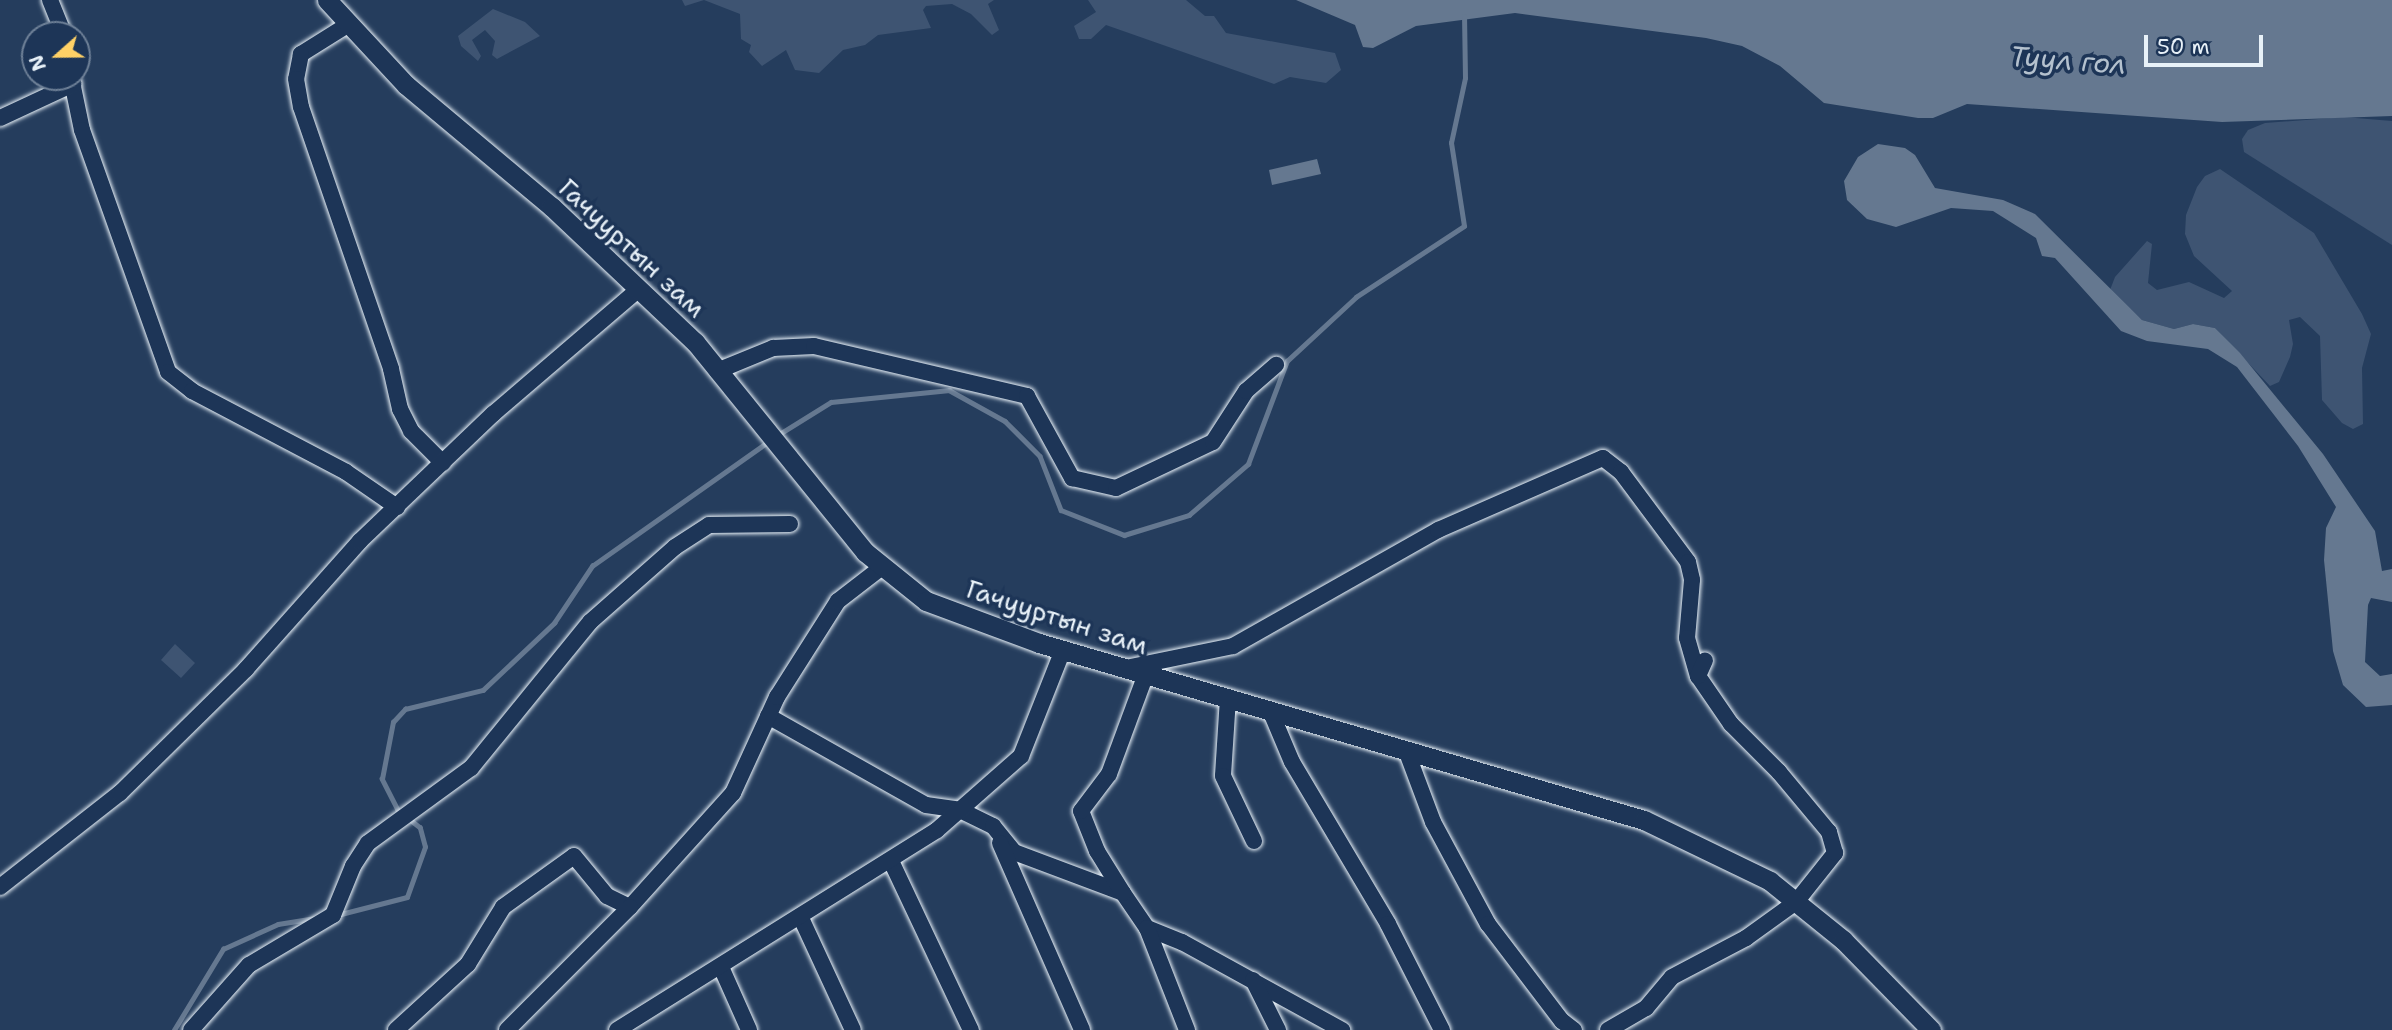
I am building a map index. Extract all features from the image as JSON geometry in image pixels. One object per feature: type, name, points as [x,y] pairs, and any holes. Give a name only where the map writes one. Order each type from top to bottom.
[{"type":"main road","name":"Гачууртын зам","points":[[327,0],[406,85],[552,207],[639,289],[717,371],[790,464],[881,568],[926,601],[1063,650],[1644,820],[1770,881],[1843,940],[1931,1030]]},
{"type":"street","points":[[50,0],[58,21]]},
{"type":"street","points":[[349,24],[301,54],[296,79],[301,107],[391,369],[400,409],[411,431],[443,463]]},
{"type":"street","points":[[0,118],[51,91]]},
{"type":"street","points":[[74,91],[82,130],[167,372],[192,391],[346,472],[397,507]]},
{"type":"street","points":[[0,887],[120,793],[246,669],[360,541],[443,463],[639,289]]},
{"type":"street","points":[[717,371],[773,348],[814,346],[1027,396],[1072,478],[1116,488],[1213,442],[1246,391],[1276,365]]},
{"type":"street","points":[[1126,668],[1233,646],[1438,530],[1603,458],[1621,472],[1688,562],[1692,580],[1687,638],[1698,676],[1731,724],[1779,772],[1829,832],[1835,853],[1796,902],[1746,938],[1672,977],[1646,1008],[1608,1030]]},
{"type":"street","points":[[191,1030],[249,965],[333,915],[353,866],[368,843],[471,768],[590,622],[675,547],[709,525],[790,524]]},
{"type":"street","points":[[507,1030],[630,907],[733,793],[768,716],[838,601],[881,568]]},
{"type":"street","points":[[617,1030],[891,861],[960,810],[1021,756],[1063,650]]},
{"type":"street","points":[[1698,676],[1706,660]]},
{"type":"street","points":[[1146,674],[1109,774],[1081,811],[1097,851],[1147,928],[1187,1030]]},
{"type":"street","points":[[1228,698],[1223,776],[1254,841]]},
{"type":"street","points":[[1270,710],[1292,762],[1388,924],[1442,1030]]},
{"type":"street","points":[[768,716],[926,805],[960,810],[993,826],[1014,852],[1123,893]]},
{"type":"street","points":[[1406,750],[1433,822],[1488,923],[1562,1021],[1574,1030]]},
{"type":"street","points":[[993,826],[1082,1030]]},
{"type":"street","points":[[396,1030],[468,964],[503,907],[574,856],[607,896],[630,907]]},
{"type":"street","points":[[891,861],[971,1030]]},
{"type":"street","points":[[801,918],[853,1030]]},
{"type":"street","points":[[1147,928],[1253,980],[1342,1030]]},
{"type":"street","points":[[720,967],[749,1030]]},
{"type":"street","points":[[1253,980],[1278,1030]]},
{"type":"shaded area","points":[[682,0],[704,0],[685,6]]},
{"type":"shaded area","points":[[704,0],[994,0],[988,4],[999,30],[992,35],[971,14],[952,4],[926,6],[923,10],[931,28],[878,35],[865,45],[843,50],[819,73],[795,70],[786,50],[762,66],[749,52],[751,45],[741,39],[740,14]]},
{"type":"shaded area","points":[[1088,0],[1186,0],[1205,16],[1214,16],[1226,33],[1335,53],[1341,70],[1326,83],[1290,77],[1274,84],[1106,25],[1091,39],[1079,39],[1074,26],[1096,12]]},
{"type":"shaded area","points":[[493,9],[525,22],[540,36],[497,59],[492,55],[495,41],[485,30],[472,40],[481,56],[478,61],[461,46],[458,36]]},
{"type":"shaded area","points":[[2344,117],[2392,121],[2392,245],[2244,152],[2242,139],[2248,130],[2265,123]]},
{"type":"shaded area","points":[[2220,169],[2314,233],[2362,314],[2371,334],[2362,368],[2363,424],[2353,429],[2342,423],[2322,400],[2320,336],[2300,317],[2289,320],[2293,344],[2290,357],[2279,382],[2270,386],[2215,328],[2193,324],[2174,329],[2142,320],[2110,290],[2115,277],[2147,241],[2152,244],[2148,283],[2157,290],[2189,282],[2224,298],[2232,291],[2194,256],[2185,234],[2186,215],[2197,187],[2205,176]]},
{"type":"shaded area","points":[[175,644],[195,663],[181,678],[161,660]]},
{"type":"water","name":"Туул гол","points":[[1296,0],[2392,0],[2392,116],[2222,122],[1967,104],[1933,118],[1918,118],[1824,103],[1780,66],[1742,46],[1706,38],[1515,13],[1416,26],[1373,48],[1363,47],[1355,25]]},
{"type":"water","points":[[1878,144],[1905,148],[1915,155],[1935,188],[2003,200],[2035,214],[2142,320],[2174,329],[2193,324],[2215,328],[2240,353],[2323,454],[2375,531],[2382,571],[2392,569],[2392,602],[2371,598],[2368,605],[2365,662],[2380,676],[2392,674],[2392,705],[2366,707],[2343,685],[2333,651],[2324,560],[2326,528],[2336,507],[2298,446],[2237,367],[2208,349],[2147,341],[2121,331],[2055,258],[2042,256],[2036,238],[1993,211],[1951,208],[1896,227],[1867,219],[1847,200],[1844,181],[1858,157]]},
{"type":"water","points":[[1317,159],[1321,174],[1272,185],[1269,170]]},
{"type":"waterway","points":[[778,435],[831,402],[949,390],[1005,421],[1040,456],[1061,510],[1124,535],[1189,515],[1248,464],[1287,361],[1356,297],[1464,226],[1451,143],[1465,78],[1464,17]]},
{"type":"waterway","points":[[337,915],[407,897],[425,847],[420,828],[398,811],[382,779],[393,722],[405,709],[483,690],[554,623],[592,566],[768,442]]},
{"type":"waterway","points":[[174,1030],[223,949],[278,924],[314,918]]}]
